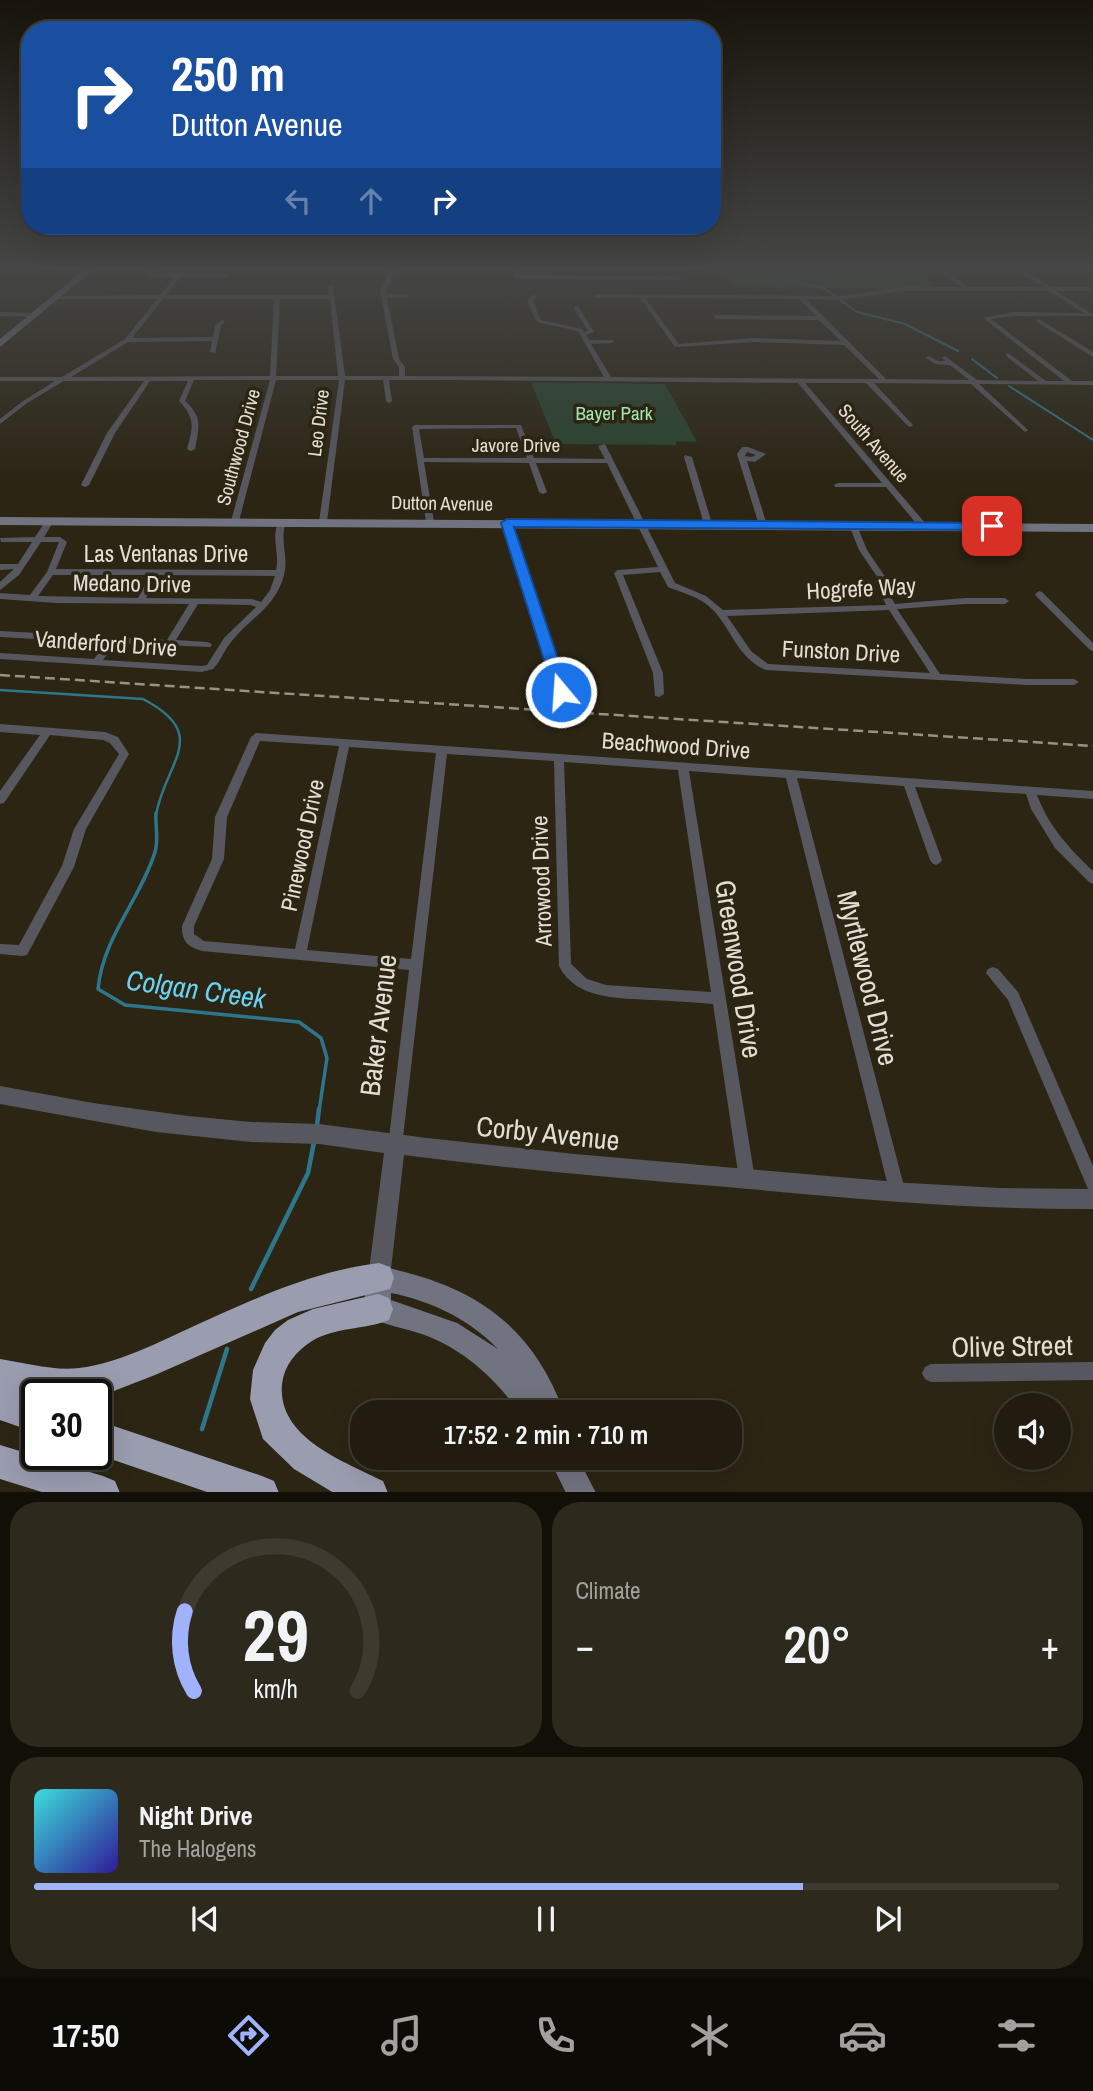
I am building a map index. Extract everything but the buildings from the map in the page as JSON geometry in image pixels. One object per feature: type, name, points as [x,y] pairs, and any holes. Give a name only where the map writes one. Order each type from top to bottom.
[{"type":"highway","points":[[0,1375],[51,1383],[98,1381],[313,1292],[360,1279],[378,1293],[282,1342],[274,1354],[266,1380],[266,1404],[276,1427],[296,1448],[326,1470],[370,1492]]},
{"type":"highway","points":[[0,1404],[21,1411]]},
{"type":"highway","points":[[112,1442],[259,1492]]},
{"type":"highway","points":[[0,1462],[97,1491]]},
{"type":"main road","name":"Dutton Avenue","points":[[0,521],[1093,528]]},
{"type":"main road","points":[[378,1293],[405,1283],[445,1296],[484,1320],[509,1342],[534,1374],[546,1400]]},
{"type":"main road","points":[[378,1293],[415,1317],[462,1338],[497,1363],[528,1400]]},
{"type":"main road","points":[[571,1470],[580,1489]]},
{"type":"street","points":[[0,422],[25,402],[127,340],[160,340]]},
{"type":"street","points":[[213,352],[215,340]]},
{"type":"street","name":"Southwood Drive","points":[[234,521],[273,380],[274,340]]},
{"type":"street","name":"Leo Drive","points":[[323,522],[342,379],[337,340]]},
{"type":"street","points":[[392,340],[396,359],[402,367],[402,379]]},
{"type":"street","points":[[673,340],[677,345],[753,340],[845,343]]},
{"type":"street","points":[[842,340],[884,381]]},
{"type":"street","points":[[1014,340],[1071,383]]},
{"type":"street","points":[[1069,340],[1093,355]]},
{"type":"street","points":[[609,380],[589,342],[611,341]]},
{"type":"street","points":[[1008,355],[1044,382]]},
{"type":"street","points":[[929,358],[937,363],[952,363]]},
{"type":"street","points":[[945,358],[1025,430]]},
{"type":"street","points":[[0,379],[1093,383]]},
{"type":"street","points":[[386,379],[389,401]]},
{"type":"street","points":[[85,485],[111,433],[147,381]]},
{"type":"street","points":[[191,381],[182,401],[193,410],[197,420],[191,449]]},
{"type":"street","name":"South Avenue","points":[[800,381],[923,526]]},
{"type":"street","points":[[868,381],[909,425]]},
{"type":"street","points":[[430,522],[415,427],[519,426],[543,492]]},
{"type":"street","name":"Funston Drive","points":[[602,446],[671,585],[707,600],[720,613],[744,651],[755,662],[766,667],[1027,682],[1074,682]]},
{"type":"street","points":[[688,457],[708,524]]},
{"type":"street","points":[[742,457],[763,525]]},
{"type":"street","name":"Javore Drive","points":[[422,460],[609,461]]},
{"type":"street","points":[[838,485],[889,485]]},
{"type":"street","points":[[0,587],[20,566],[50,521]]},
{"type":"street","points":[[263,606],[277,589],[283,559],[276,534],[282,522]]},
{"type":"street","points":[[507,523],[561,692]]},
{"type":"street","points":[[853,525],[863,550],[886,584],[886,596],[892,608],[936,675]]},
{"type":"street","points":[[1,540],[36,539],[63,542],[51,572],[32,599]]},
{"type":"street","points":[[0,567],[20,566]]},
{"type":"street","points":[[659,694],[659,673],[618,573],[661,569]]},
{"type":"street","name":"Las Ventanas Drive","points":[[51,572],[280,573]]},
{"type":"street","points":[[140,602],[156,572]]},
{"type":"street","points":[[1039,594],[1092,646]]},
{"type":"street","name":"Medano Drive","points":[[0,596],[32,599],[252,603],[263,606]]},
{"type":"street","name":"Hogrefe Way","points":[[720,613],[892,608],[965,601],[1004,601]]},
{"type":"street","points":[[170,643],[194,603]]},
{"type":"street","name":"Vanderford Drive","points":[[0,656],[202,669],[209,667],[226,640],[263,606]]},
{"type":"street","points":[[0,634],[207,645]]},
{"type":"street","points":[[97,662],[112,640]]},
{"type":"street","points":[[0,728],[105,736],[121,746],[124,754],[121,764],[80,829],[68,867],[22,951],[0,949]]},
{"type":"street","points":[[0,800],[48,731]]},
{"type":"street","name":"Beachwood Drive","points":[[300,955],[202,946],[188,937],[188,926],[218,859],[221,817],[256,737],[1093,795]]},
{"type":"street","name":"Pinewood Drive","points":[[300,955],[345,743]]},
{"type":"street","name":"Baker Avenue","points":[[378,1293],[442,749]]},
{"type":"street","name":"Arrowood Drive","points":[[559,758],[565,966],[574,979],[606,991],[718,998]]},
{"type":"street","name":"Greenwood Drive","points":[[683,766],[747,1179]]},
{"type":"street","name":"Myrtlewood Drive","points":[[790,774],[898,1194]]},
{"type":"street","points":[[908,782],[936,860]]},
{"type":"street","points":[[1030,790],[1037,809],[1059,845],[1093,879]]},
{"type":"street","points":[[300,955],[416,965]]},
{"type":"street","points":[[993,974],[1013,996],[1093,1185]]},
{"type":"street","name":"Corby Avenue","points":[[0,1095],[69,1110],[136,1119],[254,1132],[300,1132],[395,1146],[898,1194],[1011,1200],[1093,1199]]},
{"type":"street","name":"Olive Street","points":[[931,1373],[1093,1371]]},
{"type":"green space","name":"Bayer Park","points":[[531,382],[665,384],[697,442],[676,441],[676,445],[556,444]]},
{"type":"waterway","points":[[936,340],[958,351]]},
{"type":"waterway","points":[[972,359],[997,378]]},
{"type":"waterway","points":[[1009,386],[1093,440]]},
{"type":"waterway","name":"Colgan Creek","points":[[0,690],[143,699],[164,712],[175,725],[180,738],[179,751],[156,815]]},
{"type":"waterway","name":"Colgan Creek","points":[[156,815],[155,852],[114,935],[101,970],[98,989],[125,1005],[299,1022],[321,1038],[327,1058],[319,1111]]},
{"type":"waterway","name":"Colgan Creek","points":[[317,1125],[319,1109]]},
{"type":"waterway","name":"Colgan Creek","points":[[251,1289],[308,1173],[314,1142]]},
{"type":"waterway","name":"Colgan Creek","points":[[202,1429],[227,1349]]},
{"type":"railway","points":[[0,675],[1093,746]]},
{"type":"route","points":[[561,692],[507,523],[992,526]]}]
